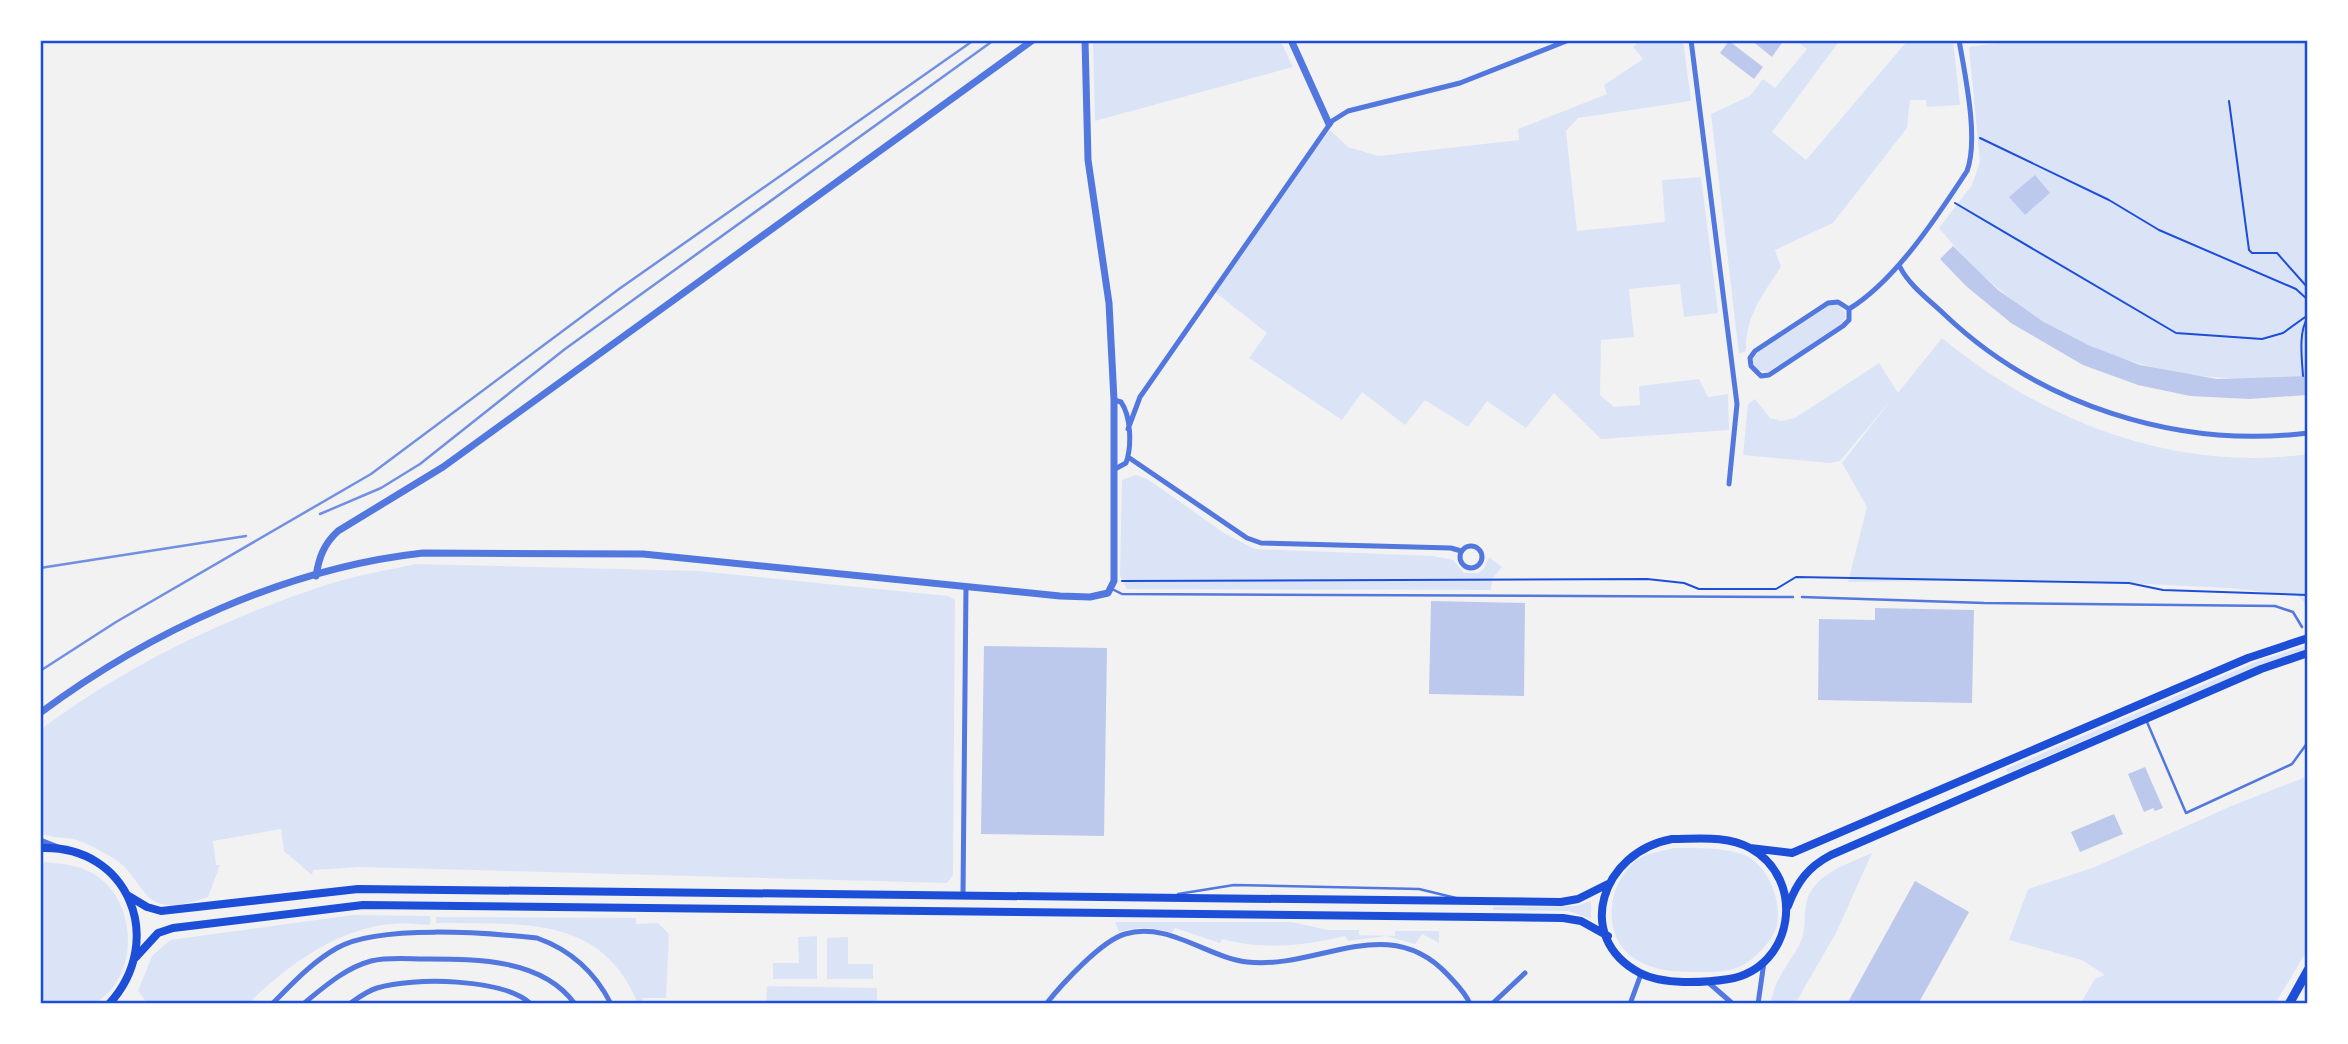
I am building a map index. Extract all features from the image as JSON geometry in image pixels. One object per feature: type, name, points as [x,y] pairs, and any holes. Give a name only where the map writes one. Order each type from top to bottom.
[{"type":"main road","points":[[1750,848],[1775,870],[1786,891],[1787,906],[1781,939],[1764,962],[1743,975],[1704,980],[1665,980],[1641,974],[1621,960],[1608,936],[1603,908],[1608,884],[1617,869],[1633,852],[1660,841],[1719,839],[1750,848],[1792,853],[2248,658],[2308,638]]},
{"type":"main road","points":[[1787,906],[1800,879],[1821,860],[2261,669],[2308,653]]},
{"type":"main road","points":[[40,848],[58,848],[82,854],[116,877],[127,895],[138,931],[136,957],[125,984],[109,1004]]},
{"type":"main road","points":[[127,895],[147,907],[177,911],[348,889],[1568,902],[1608,884]]},
{"type":"main road","points":[[136,957],[158,933],[173,928],[332,906],[1563,918],[1581,921],[1608,936]]},
{"type":"main road","points":[[2289,1004],[2308,970]]},
{"type":"street","points":[[316,576],[320,554],[328,540],[338,531],[443,467],[1033,40]]},
{"type":"street","points":[[40,713],[86,681],[153,641],[232,606],[355,564],[424,553],[643,554],[966,586],[1090,597],[1104,595],[1112,589],[1114,400],[1110,303],[1088,160],[1086,40]]},
{"type":"street","points":[[1292,40],[1329,124]]},
{"type":"street","points":[[1128,429],[1140,397],[1329,124],[1348,111],[1460,83],[1569,40]]},
{"type":"street","points":[[1691,40],[1737,404],[1729,484]]},
{"type":"street","points":[[1849,309],[1900,267],[1961,180],[1971,160],[1959,40]]},
{"type":"street","points":[[1900,267],[1915,285],[1970,337],[2028,377],[2085,404],[2139,421],[2197,433],[2246,436],[2308,433]]},
{"type":"street","points":[[1838,302],[1849,309],[1849,320],[1843,326],[1769,375],[1761,376],[1751,366],[1750,358],[1755,351],[1828,303],[1838,302]]},
{"type":"street","points":[[1114,400],[1121,402],[1127,411],[1128,429],[1128,457],[1126,463],[1115,469]]},
{"type":"street","points":[[1128,457],[1247,538],[1261,543],[1451,548],[1461,551]]},
{"type":"street","points":[[1467,546],[1475,546],[1481,551],[1482,561],[1474,568],[1468,568],[1461,561],[1461,551],[1467,546]]},
{"type":"street","points":[[962,895],[966,586]]},
{"type":"street","points":[[40,841],[58,848]]},
{"type":"street","points":[[682,892],[682,908]]},
{"type":"street","points":[[1046,1004],[1107,944],[1126,933],[1141,931],[1172,937],[1232,959],[1265,963],[1294,961],[1368,943],[1395,944],[1418,951],[1436,962],[1470,1004]]},
{"type":"street","points":[[272,1004],[306,971],[337,948],[376,934],[389,934],[537,938],[556,945],[589,970],[611,1004]]},
{"type":"street","points":[[303,1004],[358,966],[387,959],[472,959],[509,965],[551,983],[568,994],[575,1004]]},
{"type":"street","points":[[1758,1004],[1764,962]]},
{"type":"street","points":[[1492,1004],[1525,973]]},
{"type":"street","points":[[1630,1004],[1641,974]]},
{"type":"street","points":[[1704,980],[1722,991],[1733,1004]]},
{"type":"street","points":[[349,1004],[376,988],[428,983],[504,988],[531,1004]]},
{"type":"lane","points":[[1112,589],[1122,594],[1793,597]]},
{"type":"lane","points":[[1802,597],[1984,603],[2275,606],[2293,612],[2302,626]]},
{"type":"lane","points":[[2145,719],[2186,813],[2292,764],[2308,742]]},
{"type":"path","points":[[2229,101],[2249,250],[2252,253],[2277,253],[2308,288]]},
{"type":"path","points":[[1977,137],[2109,200],[2159,230],[2296,289],[2308,299]]},
{"type":"path","points":[[1955,202],[2176,333],[2262,339],[2283,333],[2308,316]]},
{"type":"path","points":[[2303,376],[2304,323],[2308,316]]},
{"type":"path","points":[[1122,581],[1647,579],[1684,583],[1699,589],[1776,589],[1796,577],[2129,583],[2163,590],[2308,595]]},
{"type":"shaded area","points":[[1093,40],[1280,40],[1293,67],[1095,121]]},
{"type":"shaded area","points":[[1641,40],[1683,40],[1691,101],[1578,118],[1566,131],[1577,231],[1665,222],[1662,180],[1701,177],[1718,313],[1684,317],[1680,284],[1629,289],[1634,337],[1601,340],[1600,395],[1614,407],[1640,405],[1639,386],[1699,379],[1708,397],[1728,394],[1729,430],[1601,439],[1554,393],[1526,428],[1487,401],[1468,427],[1425,400],[1405,425],[1362,392],[1342,420],[1249,358],[1267,333],[1211,289],[1330,130],[1348,147],[1378,156],[1519,140],[1518,129],[1607,94],[1604,85],[1643,59],[1633,47]]},
{"type":"shaded area","points":[[1795,40],[1840,40],[1772,132],[1806,160],[1908,40],[1953,40],[1960,105],[1927,107],[1926,100],[1910,100],[1907,128],[1833,223],[1775,250],[1781,267],[1756,306],[1746,339],[1746,351],[1739,354],[1711,114],[1750,96],[1763,79],[1775,88],[1807,49]]},
{"type":"shaded area","points":[[2020,40],[2308,40],[2308,376],[2253,379],[2201,376],[2151,367],[2104,352],[2059,331],[2016,303],[1977,269],[1939,228],[1972,185],[1980,162],[1969,47]]},
{"type":"shaded area","points":[[1837,304],[1846,317],[1841,324],[1768,372],[1756,370],[1753,360],[1758,352],[1830,305]]},
{"type":"shaded area","points":[[1942,338],[1981,368],[2023,394],[2067,416],[2113,434],[2160,448],[2208,456],[2258,458],[2308,454],[2308,606],[2298,596],[2230,588],[2063,580],[1848,582],[1867,507],[1842,463],[1891,400],[1840,461],[1830,463],[1743,455],[1748,404],[1755,399],[1770,418],[1781,421],[1795,418],[1879,363],[1898,393]]},
{"type":"shaded area","points":[[1136,475],[1149,480],[1224,533],[1255,549],[1433,556],[1453,560],[1464,573],[1478,573],[1484,569],[1489,557],[1502,567],[1492,579],[1491,590],[1127,589],[1120,576],[1122,480]]},
{"type":"shaded area","points":[[415,564],[698,571],[948,596],[955,600],[953,875],[947,883],[359,867],[313,870],[312,875],[284,851],[281,829],[213,841],[216,865],[220,865],[208,897],[184,904],[167,905],[146,894],[122,864],[108,855],[77,840],[40,833],[40,730],[143,663],[217,627],[332,583]]},
{"type":"shaded area","points":[[2308,645],[2308,649],[2260,665],[2008,773],[2006,769],[2258,661]]},
{"type":"shaded area","points":[[2308,776],[2308,949],[2275,1004],[2080,1004],[2095,979],[2105,975],[2082,960],[2009,940],[2028,889],[2095,867],[2229,807]]},
{"type":"shaded area","points":[[1674,848],[1717,849],[1742,854],[1766,874],[1775,894],[1777,925],[1766,946],[1748,962],[1723,971],[1671,971],[1639,961],[1621,946],[1612,920],[1612,906],[1620,880],[1638,859]]},
{"type":"shaded area","points":[[1872,853],[1836,933],[1795,1004],[1771,1004],[1775,987],[1801,941],[1806,904],[1815,885],[1832,871]]},
{"type":"shaded area","points":[[40,863],[77,867],[94,874],[109,886],[126,920],[126,959],[120,977],[109,992],[93,1004],[40,1004]]},
{"type":"shaded area","points":[[1591,901],[1591,919],[1569,911],[1493,910],[1493,907],[1576,906]]},
{"type":"shaded area","points":[[353,915],[430,916],[430,925],[397,924],[372,927],[332,941],[296,963],[248,1004],[148,1004],[138,991],[152,956],[170,940]]},
{"type":"shaded area","points":[[436,917],[636,918],[636,924],[658,923],[669,934],[666,998],[643,998],[642,1004],[638,1004],[622,974],[603,953],[579,938],[526,925],[436,923]]},
{"type":"shaded area","points":[[1115,922],[1292,922],[1328,930],[1359,930],[1359,935],[1395,936],[1395,931],[1439,931],[1439,943],[1422,934],[1415,944],[1386,936],[1348,941],[1345,936],[1268,946],[1222,939],[1220,943],[1175,928],[1172,933],[1145,928],[1119,932]]},
{"type":"shaded area","points":[[817,936],[817,979],[773,979],[773,963],[799,963],[798,937]]},
{"type":"shaded area","points":[[848,937],[848,964],[873,964],[873,979],[827,979],[827,938]]},
{"type":"shaded area","points":[[767,986],[877,988],[877,1004],[766,1004]]},
{"type":"building","points":[[1751,40],[1784,40],[1772,57]]},
{"type":"building","points":[[1729,41],[1763,67],[1754,79],[1720,53]]},
{"type":"building","points":[[2035,175],[2050,193],[2025,215],[2009,197]]},
{"type":"building","points":[[1953,246],[1998,290],[2044,322],[2088,345],[2140,365],[2217,379],[2308,376],[2308,395],[2249,399],[2190,396],[2138,385],[2083,365],[2011,323],[1966,286],[1940,259]]},
{"type":"building","points":[[1431,601],[1525,603],[1524,696],[1429,694]]},
{"type":"building","points":[[1875,608],[1974,610],[1972,703],[1818,700],[1819,619],[1875,620]]},
{"type":"building","points":[[984,646],[1107,648],[1104,836],[981,834]]},
{"type":"building","points":[[2145,767],[2163,808],[2155,811],[2153,808],[2144,812],[2128,774]]},
{"type":"building","points":[[2114,814],[2123,834],[2080,852],[2071,832]]},
{"type":"building","points":[[1915,881],[1969,912],[1918,1004],[1847,1004]]},
{"type":"railway","points":[[40,671],[116,622],[371,474],[619,289],[974,40]]},
{"type":"railway","points":[[320,514],[381,488],[420,464],[565,349],[994,40]]},
{"type":"railway","points":[[40,568],[246,536]]}]
